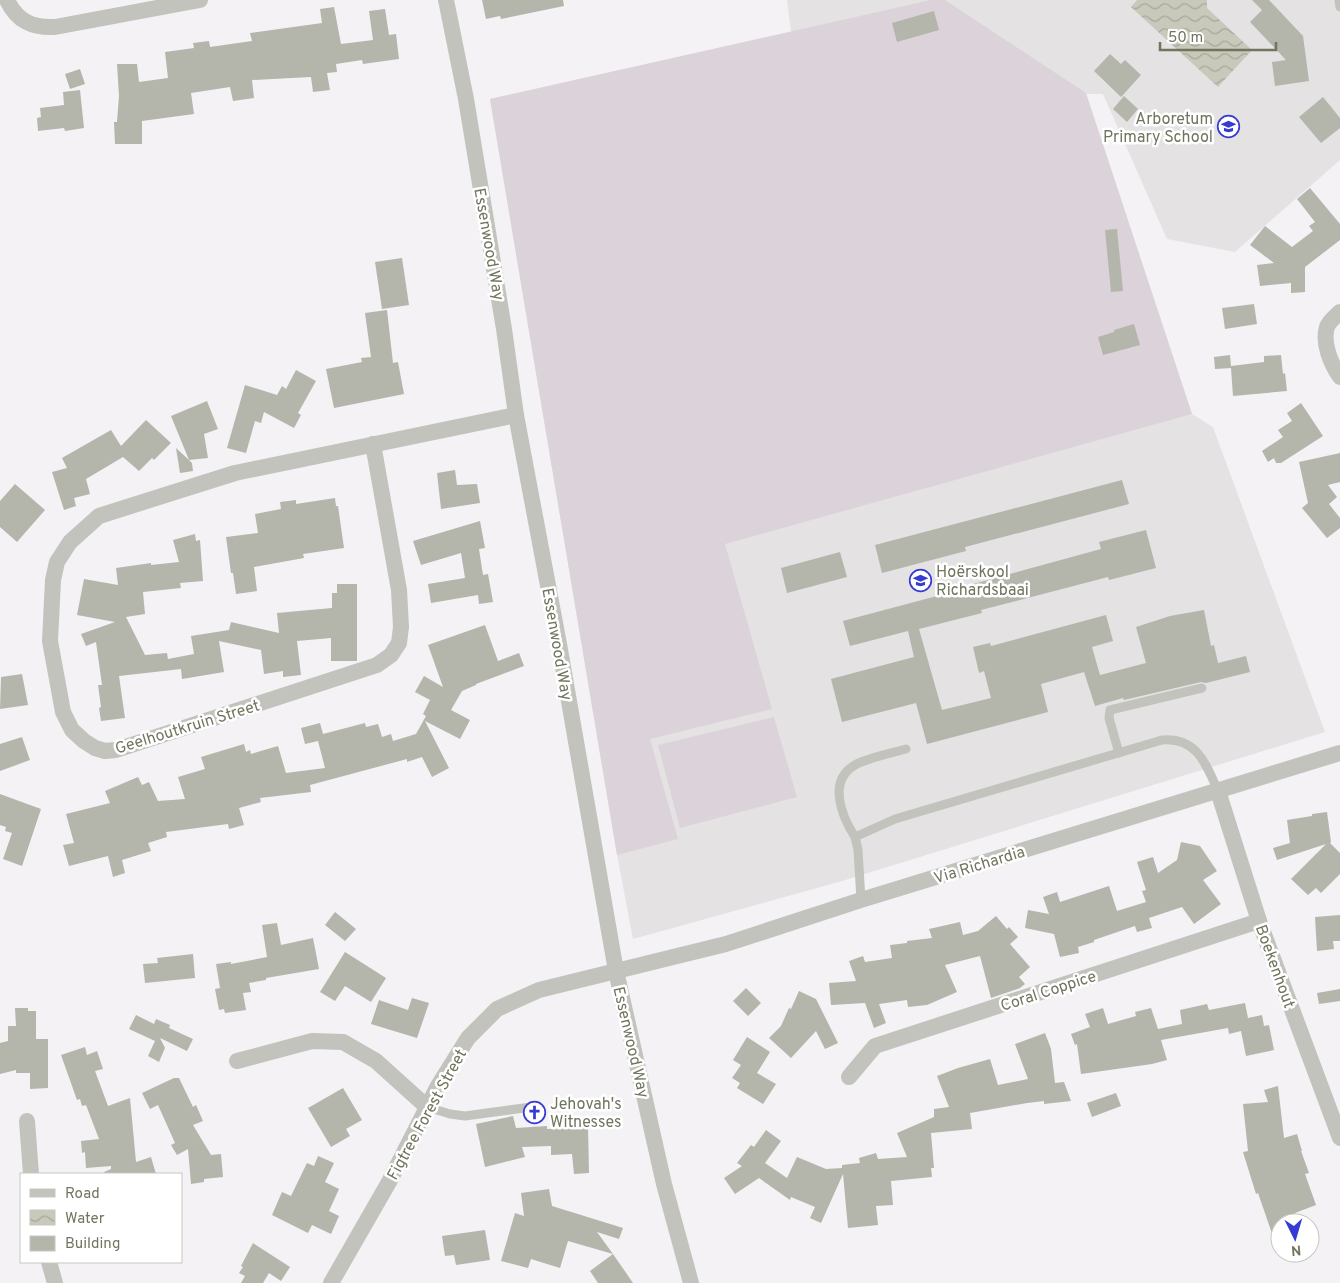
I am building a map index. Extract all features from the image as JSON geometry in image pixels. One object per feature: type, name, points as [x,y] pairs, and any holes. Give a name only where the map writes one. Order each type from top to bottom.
[{"type":"street","points":[[7,0],[12,11],[20,18],[30,25],[42,27],[55,27],[200,0]]},
{"type":"street","name":"Essenwood Way","points":[[446,0],[479,176],[516,415],[559,644],[616,971],[664,1184],[691,1283]]},
{"type":"street","points":[[1340,312],[1327,327],[1326,344],[1334,368],[1340,377]]},
{"type":"street","name":"Geelhoutkruin Street","points":[[373,444],[399,590],[401,627],[399,643],[391,655],[377,665],[116,750],[106,751],[94,748],[72,730],[63,712],[50,641],[53,580],[57,562],[70,542],[99,516],[235,473],[373,444],[516,415]]},
{"type":"street","name":"Via Richardia","points":[[616,971],[726,944],[862,900],[1340,753]]},
{"type":"street","name":"Boekenhout","points":[[1218,791],[1259,921],[1340,1138]]},
{"type":"street","name":"Coral Coppice","points":[[849,1077],[875,1046],[1259,921]]},
{"type":"street","name":"Figtree Forest Street","points":[[331,1283],[389,1182],[427,1106],[468,1038],[497,1009],[539,990],[616,971]]},
{"type":"street","points":[[237,1061],[312,1041],[343,1042],[376,1060],[427,1106]]},
{"type":"street","points":[[27,1121],[31,1173]]},
{"type":"street","points":[[49,1263],[55,1283]]},
{"type":"lane","points":[[1339,0],[1340,7]]},
{"type":"lane","points":[[1119,753],[1109,718],[1110,710],[1202,688]]},
{"type":"lane","points":[[855,837],[895,819],[1162,740],[1182,741],[1195,750],[1208,769],[1218,791]]},
{"type":"lane","points":[[862,900],[858,850],[855,837],[840,807],[839,793],[842,778],[847,770],[856,764],[906,748]]},
{"type":"lane","points":[[427,1106],[450,1114],[465,1116],[531,1108]]},
{"type":"shaded area","name":"Hoërskool Richardsbaai","points":[[787,0],[1340,0],[1340,160],[1235,252],[1167,239],[1103,94],[1086,94],[1192,414],[1213,427],[1325,732],[842,881],[633,939],[617,855],[490,99],[791,32]]},
{"type":"shaded area","name":"Hoërskool Richardsbaai","points":[[931,0],[945,0],[1086,93],[1192,414],[725,544],[772,709],[650,739],[678,839],[617,855],[490,99]]},
{"type":"shaded area","points":[[774,717],[797,797],[680,828],[658,745]]},
{"type":"water","points":[[1137,0],[1207,0],[1207,8],[1252,50],[1218,87],[1131,7]]},
{"type":"building","points":[[482,0],[563,0],[564,6],[501,19],[500,16],[486,19]]},
{"type":"building","points":[[1252,0],[1269,0],[1303,36],[1309,81],[1275,86],[1272,62],[1286,60],[1250,22],[1262,10]]},
{"type":"building","points":[[334,7],[341,44],[373,40],[369,11],[385,9],[389,35],[396,34],[399,59],[363,64],[362,60],[336,64],[337,72],[327,73],[330,90],[313,92],[311,77],[252,80],[254,98],[233,101],[230,87],[191,93],[194,114],[142,121],[142,144],[115,144],[114,122],[117,122],[119,96],[117,64],[137,64],[139,82],[168,78],[165,52],[194,48],[193,43],[209,41],[210,47],[252,41],[250,33],[322,23],[320,9]]},
{"type":"building","points":[[934,11],[939,30],[897,42],[892,23]]},
{"type":"building","points":[[1110,54],[1121,64],[1125,60],[1141,75],[1121,97],[1094,71]]},
{"type":"building","points":[[80,69],[85,84],[70,89],[65,74]]},
{"type":"building","points":[[80,90],[84,128],[65,131],[64,128],[38,131],[37,118],[41,117],[40,108],[64,105],[63,92]]},
{"type":"building","points":[[1124,96],[1138,109],[1127,122],[1113,109]]},
{"type":"building","points":[[1323,97],[1340,118],[1340,128],[1321,143],[1299,117]]},
{"type":"building","points":[[1310,188],[1340,224],[1340,240],[1305,267],[1305,292],[1291,293],[1291,283],[1260,286],[1257,265],[1274,263],[1250,245],[1265,226],[1292,247],[1313,231],[1309,226],[1315,222],[1297,199]]},
{"type":"building","points":[[1117,229],[1123,291],[1111,292],[1105,230]]},
{"type":"building","points":[[402,258],[409,305],[382,309],[375,262]]},
{"type":"building","points":[[1254,304],[1257,324],[1225,329],[1222,308]]},
{"type":"building","points":[[387,310],[393,363],[398,362],[404,394],[334,408],[326,369],[362,362],[361,358],[371,357],[365,313]]},
{"type":"building","points":[[1134,324],[1140,345],[1103,355],[1098,337]]},
{"type":"building","points":[[1230,355],[1231,366],[1264,362],[1264,356],[1281,355],[1287,391],[1233,396],[1231,368],[1215,369],[1214,357]]},
{"type":"building","points":[[296,370],[316,381],[298,413],[301,415],[294,428],[264,412],[261,423],[255,421],[246,453],[227,448],[245,385],[277,395],[282,386],[286,389]]},
{"type":"building","points":[[207,401],[218,429],[204,434],[208,458],[189,460],[171,416]]},
{"type":"building","points":[[1301,403],[1323,436],[1281,463],[1276,463],[1274,458],[1268,462],[1262,451],[1283,437],[1278,430],[1292,421],[1287,413]]},
{"type":"building","points":[[146,420],[171,443],[154,460],[152,458],[139,471],[123,457],[86,479],[90,494],[74,498],[76,506],[64,510],[52,472],[67,468],[62,458],[111,430],[121,446]]},
{"type":"building","points":[[176,448],[192,463],[193,471],[180,473]]},
{"type":"building","points":[[1340,453],[1340,482],[1328,485],[1337,497],[1329,504],[1340,518],[1340,528],[1327,538],[1302,508],[1308,503],[1299,462]]},
{"type":"building","points":[[455,470],[457,485],[477,484],[480,503],[441,509],[437,473]]},
{"type":"building","points":[[1122,480],[1129,504],[965,547],[966,551],[882,573],[875,545]]},
{"type":"building","points":[[15,484],[45,510],[17,542],[0,527],[0,501]]},
{"type":"building","points":[[335,498],[336,506],[338,506],[344,548],[303,554],[304,558],[254,567],[257,591],[236,594],[226,537],[258,533],[255,514],[281,509],[280,502],[296,500],[296,504]]},
{"type":"building","points":[[480,521],[485,548],[479,549],[483,575],[488,574],[493,602],[479,604],[478,595],[431,603],[428,584],[465,578],[461,553],[421,565],[413,541]]},
{"type":"building","points":[[1146,530],[1156,568],[1109,580],[1108,577],[981,610],[982,613],[919,629],[942,710],[991,698],[984,671],[979,673],[973,647],[990,643],[991,646],[1106,615],[1113,641],[1092,647],[1100,675],[1146,663],[1136,627],[1170,616],[1204,610],[1211,646],[1214,645],[1218,663],[1246,656],[1250,672],[1124,700],[1123,698],[1095,706],[1084,672],[1041,684],[1048,712],[927,744],[916,703],[842,722],[831,679],[914,657],[908,631],[850,646],[843,621],[967,588],[966,586],[1101,549],[1099,542]]},
{"type":"building","points":[[195,534],[196,541],[200,540],[203,581],[180,583],[181,588],[143,592],[145,614],[126,617],[145,655],[167,653],[168,659],[194,654],[191,636],[229,630],[231,622],[279,633],[277,613],[332,608],[332,593],[337,593],[337,584],[357,584],[357,661],[331,661],[331,638],[297,641],[301,675],[283,677],[283,671],[264,674],[261,650],[219,641],[224,672],[182,679],[181,669],[119,676],[125,718],[101,721],[98,685],[102,685],[96,642],[86,646],[81,634],[115,622],[77,615],[84,579],[118,585],[116,568],[151,563],[151,565],[179,562],[173,540]]},
{"type":"building","points":[[840,552],[847,577],[787,593],[781,568]]},
{"type":"building","points":[[485,625],[498,661],[519,653],[524,666],[462,691],[451,710],[470,720],[460,739],[425,721],[449,768],[432,777],[422,757],[407,762],[407,759],[310,785],[311,792],[260,798],[261,802],[239,808],[244,825],[229,829],[228,824],[166,832],[167,837],[148,843],[151,851],[122,860],[125,873],[113,877],[108,856],[69,866],[63,845],[74,843],[66,814],[110,803],[105,791],[138,777],[142,785],[149,782],[158,801],[185,799],[178,777],[205,769],[201,757],[244,744],[246,752],[250,750],[251,754],[278,746],[286,773],[325,768],[318,741],[305,744],[301,728],[320,723],[323,734],[365,723],[366,727],[378,724],[382,737],[391,734],[393,741],[416,734],[426,716],[423,714],[430,700],[415,692],[424,676],[443,687],[428,645]]},
{"type":"building","points":[[22,674],[28,705],[0,709],[1,677]]},
{"type":"building","points":[[22,737],[30,760],[0,771],[0,744]]},
{"type":"building","points":[[0,794],[41,809],[22,866],[3,859],[12,833],[5,831],[6,827],[0,825]]},
{"type":"building","points":[[1327,812],[1330,843],[1340,853],[1340,874],[1321,893],[1316,888],[1308,895],[1291,879],[1326,844],[1277,860],[1273,848],[1290,843],[1287,820]]},
{"type":"building","points":[[1181,842],[1200,846],[1217,871],[1203,880],[1221,904],[1194,924],[1182,907],[1149,918],[1152,928],[1137,932],[1135,926],[1078,947],[1079,953],[1060,957],[1054,934],[1025,928],[1028,910],[1049,914],[1043,897],[1057,892],[1060,902],[1109,886],[1117,911],[1146,902],[1142,891],[1146,890],[1137,862],[1153,857],[1158,873],[1177,860]]},
{"type":"building","points":[[335,912],[356,929],[345,941],[325,925]]},
{"type":"building","points":[[1340,915],[1340,941],[1333,941],[1334,949],[1317,951],[1315,917]]},
{"type":"building","points":[[996,916],[1007,929],[1009,927],[1018,937],[1010,944],[1030,967],[1019,977],[1025,984],[1020,988],[991,998],[980,956],[945,965],[957,992],[927,1005],[908,1007],[907,1000],[879,1004],[886,1023],[874,1028],[865,1003],[831,1005],[829,983],[856,981],[849,961],[863,956],[865,962],[892,958],[890,945],[932,938],[929,929],[960,922],[963,935],[978,931]]},
{"type":"building","points":[[277,923],[281,945],[313,938],[319,969],[266,978],[266,980],[249,983],[251,992],[243,993],[246,1010],[225,1013],[224,1009],[219,1010],[215,989],[220,988],[216,964],[231,962],[231,964],[267,957],[262,925]]},
{"type":"building","points":[[345,952],[386,978],[371,1002],[345,986],[335,1001],[320,992]]},
{"type":"building","points":[[193,954],[195,978],[145,983],[143,964],[158,963],[157,958]]},
{"type":"building","points":[[746,988],[761,1003],[748,1016],[733,1001]]},
{"type":"building","points":[[1340,989],[1340,1001],[1319,1004],[1317,993]]},
{"type":"building","points":[[799,991],[816,999],[838,1043],[825,1049],[816,1031],[791,1058],[769,1038],[781,1026]]},
{"type":"building","points":[[412,998],[429,1003],[417,1038],[371,1024],[379,1000],[408,1010]]},
{"type":"building","points":[[1245,1003],[1248,1018],[1262,1015],[1264,1026],[1269,1025],[1274,1050],[1246,1056],[1241,1031],[1229,1034],[1228,1028],[1161,1040],[1167,1060],[1152,1064],[1081,1074],[1077,1044],[1075,1045],[1071,1034],[1090,1027],[1085,1014],[1103,1008],[1108,1024],[1136,1016],[1135,1012],[1151,1008],[1158,1029],[1182,1024],[1180,1010],[1207,1004],[1209,1010]]},
{"type":"building","points":[[15,1008],[28,1008],[28,1011],[36,1011],[36,1039],[48,1039],[48,1088],[30,1089],[30,1073],[16,1073],[16,1070],[0,1074],[0,1043],[8,1041],[8,1026],[16,1026]]},
{"type":"building","points":[[136,1015],[154,1024],[156,1019],[170,1025],[169,1028],[193,1039],[187,1051],[160,1038],[165,1048],[159,1062],[148,1056],[155,1041],[129,1029]]},
{"type":"building","points":[[1045,1033],[1051,1049],[1055,1083],[1064,1082],[1071,1101],[1044,1104],[1044,1101],[1027,1103],[970,1113],[972,1129],[931,1133],[934,1168],[931,1168],[932,1177],[891,1181],[893,1205],[876,1206],[878,1225],[848,1228],[843,1174],[821,1223],[810,1218],[815,1207],[791,1197],[790,1200],[759,1178],[735,1194],[724,1178],[742,1166],[737,1163],[751,1145],[754,1147],[766,1130],[781,1141],[765,1163],[787,1178],[797,1157],[826,1169],[842,1168],[842,1165],[860,1163],[859,1158],[876,1153],[878,1159],[907,1157],[897,1133],[934,1117],[934,1109],[949,1107],[937,1076],[990,1059],[998,1085],[1028,1079],[1015,1044]]},
{"type":"building","points":[[747,1037],[770,1052],[757,1073],[776,1084],[763,1104],[737,1088],[740,1083],[732,1078],[741,1065],[733,1060]]},
{"type":"building","points":[[85,1047],[87,1055],[97,1051],[103,1069],[95,1071],[108,1106],[130,1098],[136,1162],[151,1157],[156,1173],[104,1173],[111,1169],[111,1166],[86,1168],[85,1152],[82,1153],[81,1141],[99,1139],[86,1105],[82,1106],[80,1099],[77,1100],[61,1055]]},
{"type":"building","points":[[174,1078],[179,1078],[193,1107],[196,1105],[203,1121],[193,1125],[211,1155],[221,1154],[223,1177],[204,1179],[204,1182],[191,1184],[188,1149],[177,1155],[171,1145],[175,1143],[158,1105],[150,1109],[142,1093]]},
{"type":"building","points":[[1278,1086],[1284,1138],[1297,1134],[1309,1173],[1305,1174],[1316,1205],[1295,1213],[1270,1213],[1270,1228],[1258,1193],[1256,1194],[1243,1152],[1248,1151],[1243,1104],[1268,1102],[1264,1090]]},
{"type":"building","points":[[343,1088],[362,1120],[346,1129],[350,1136],[331,1147],[308,1108]]},
{"type":"building","points":[[1116,1093],[1121,1106],[1092,1117],[1087,1103]]},
{"type":"building","points":[[513,1116],[516,1128],[547,1126],[547,1129],[588,1127],[589,1173],[574,1174],[572,1154],[551,1155],[551,1146],[522,1147],[525,1157],[485,1167],[476,1124]]},
{"type":"building","points":[[318,1156],[334,1163],[325,1182],[339,1189],[329,1211],[339,1216],[331,1234],[312,1225],[308,1233],[272,1215],[282,1192],[291,1196],[307,1163],[314,1166]]},
{"type":"building","points":[[549,1189],[552,1206],[623,1228],[619,1239],[597,1232],[613,1254],[568,1241],[560,1268],[531,1259],[528,1268],[501,1261],[515,1213],[524,1216],[521,1193]]},
{"type":"building","points":[[485,1230],[490,1260],[456,1265],[454,1255],[445,1256],[442,1236]]},
{"type":"building","points":[[253,1243],[290,1267],[281,1281],[269,1273],[263,1283],[241,1283],[245,1276],[239,1273],[243,1267],[241,1266]]},
{"type":"building","points":[[613,1254],[633,1283],[598,1283],[590,1271]]},
{"type":"place","name":"Arboretum Primary School","points":[[1229,127]]},
{"type":"place","name":"Hoërskool Richardsbaai","points":[[920,580]]},
{"type":"place","name":"Jehovah's Witnesses","points":[[534,1112]]}]
